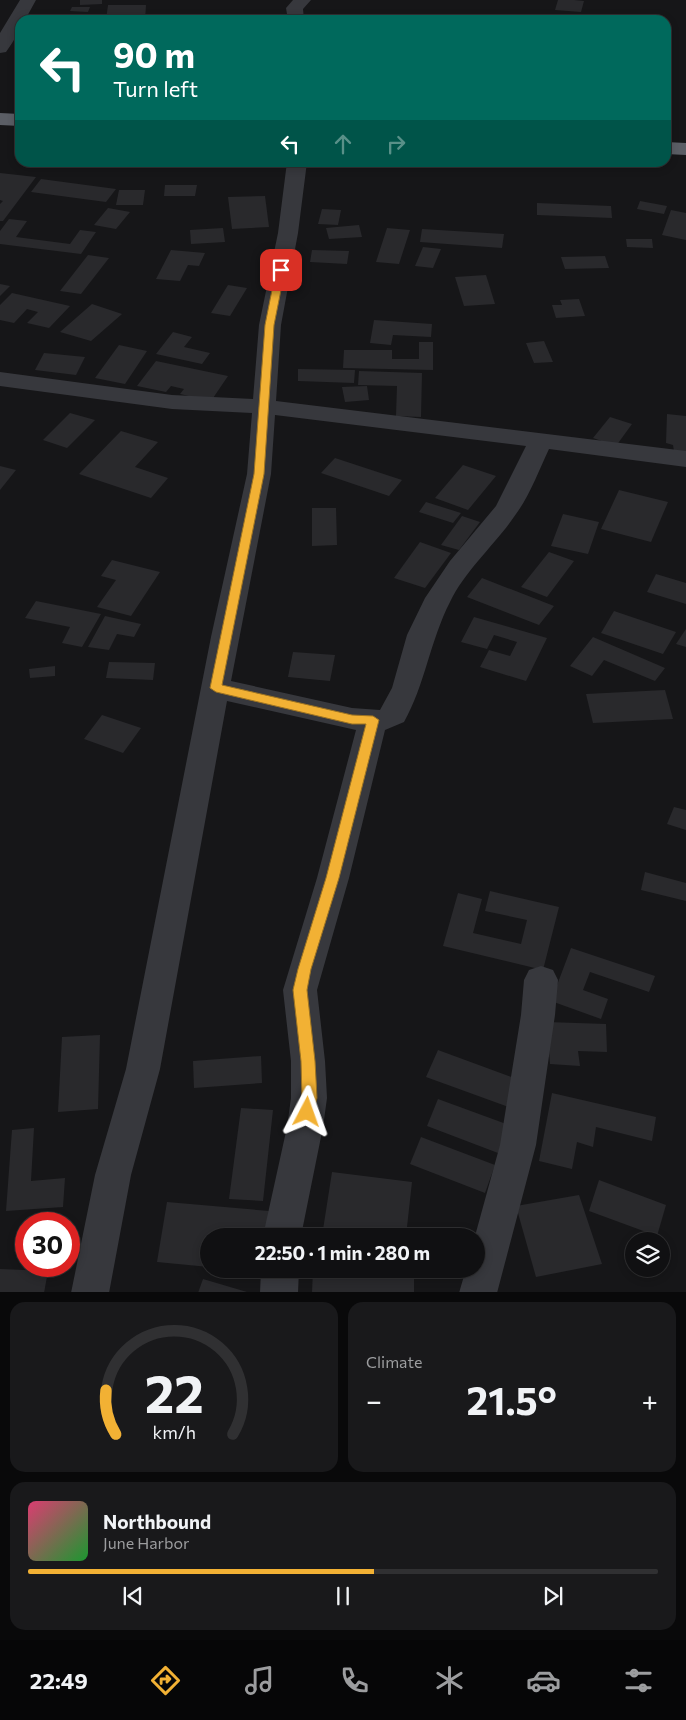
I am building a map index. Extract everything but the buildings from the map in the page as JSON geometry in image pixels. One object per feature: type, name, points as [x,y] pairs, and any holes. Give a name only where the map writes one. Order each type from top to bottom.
[{"type":"highway","points":[[0,119],[15,120]]},
{"type":"highway","points":[[671,148],[686,150]]},
{"type":"street","points":[[19,15],[28,0]]},
{"type":"street","points":[[295,15],[294,8],[303,0]]},
{"type":"street","points":[[0,48],[15,22]]},
{"type":"street","points":[[90,1292],[113,1175],[143,1070],[259,474],[270,325],[288,233],[296,167]]},
{"type":"street","points":[[0,379],[172,402],[263,406],[686,459]]},
{"type":"street","points":[[216,688],[352,720],[386,720],[394,714],[406,688],[421,636],[438,598],[459,567],[507,509],[541,440]]},
{"type":"street","points":[[284,1228],[305,1127],[309,1098],[308,1061],[300,990],[332,878],[373,720]]},
{"type":"street","points":[[478,1292],[518,1145],[538,1015],[541,980]]},
{"type":"street","points":[[279,1292],[280,1278]]},
{"type":"route","points":[[281,270],[270,325],[259,474],[216,688],[352,720],[373,720],[332,878],[300,990],[308,1061],[309,1098],[307,1112]]}]
